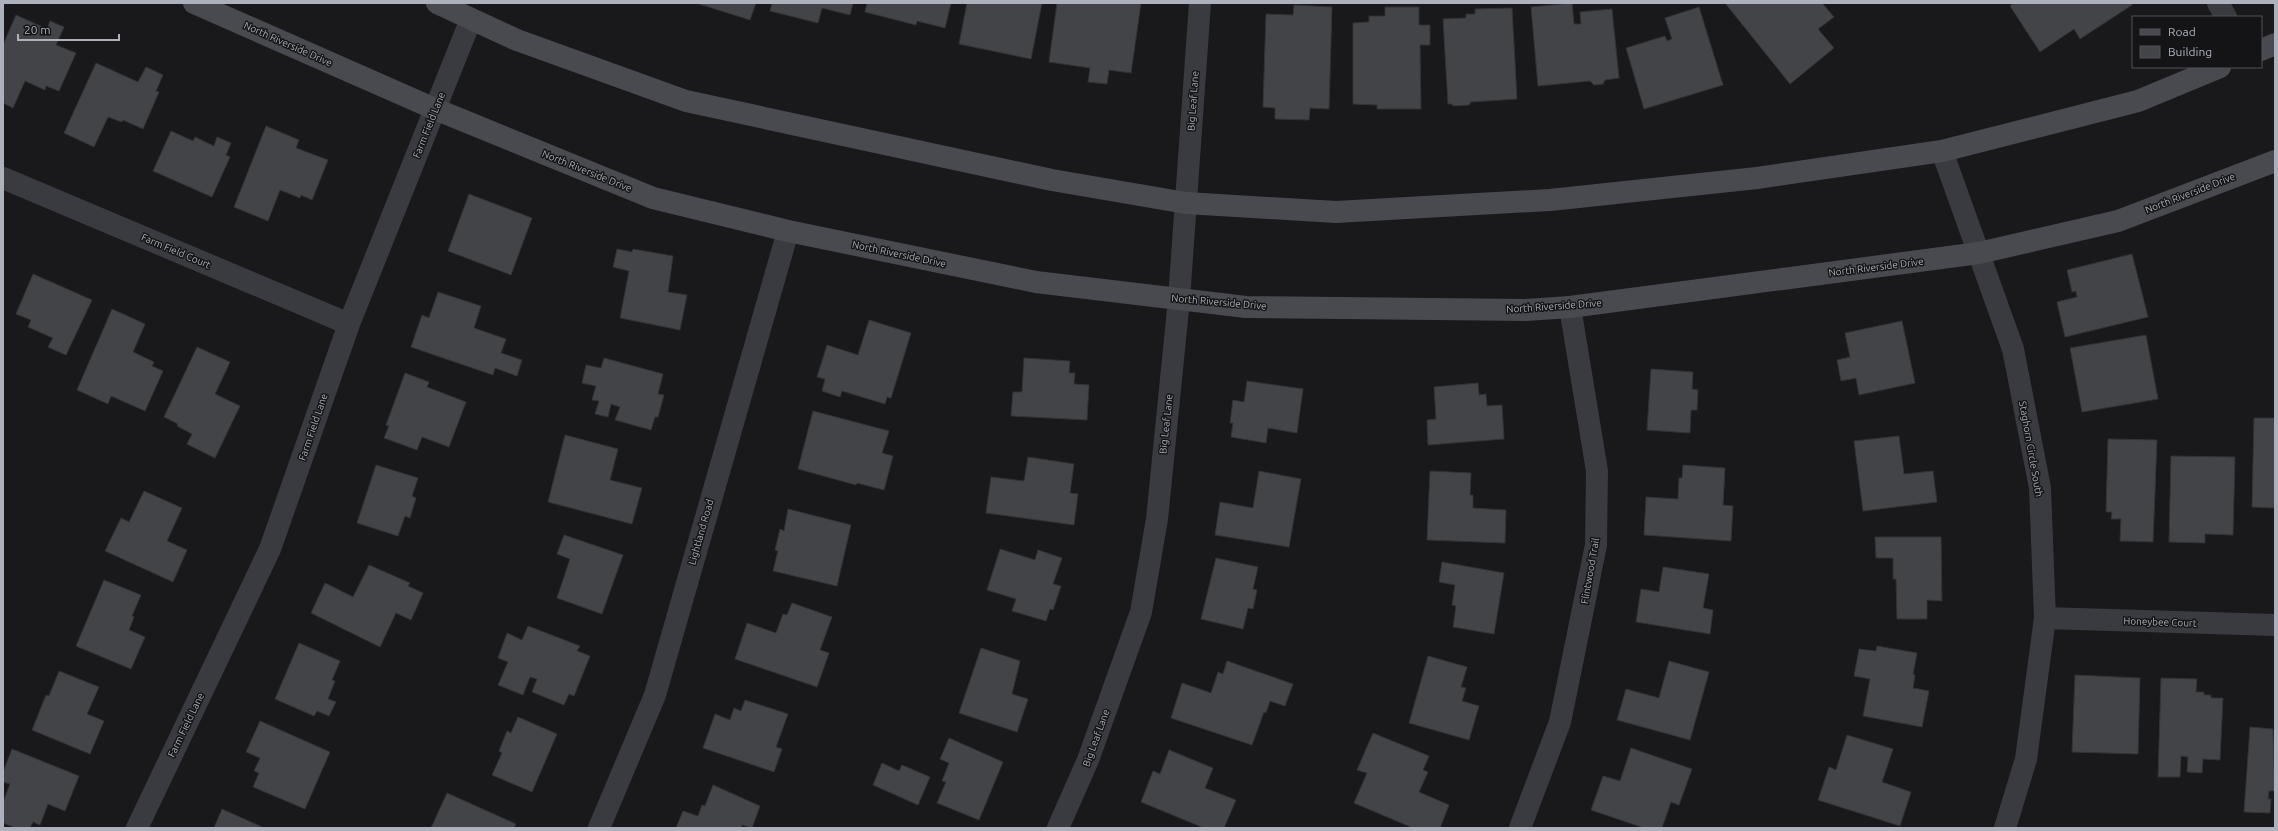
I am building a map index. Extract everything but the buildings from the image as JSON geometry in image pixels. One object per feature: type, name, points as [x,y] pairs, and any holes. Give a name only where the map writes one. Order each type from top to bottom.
[{"type":"main road","name":"North Riverside Drive","points":[[194,3],[435,109],[653,198],[788,231],[1036,282],[1246,307],[1526,310],[1570,307],[1979,253],[2118,220],[2275,161]]},
{"type":"main road","points":[[437,3],[517,40],[686,101],[1052,180],[1186,203],[1336,212],[1550,200],[1757,178],[1942,151],[2138,101],[2218,68]]},
{"type":"main road","points":[[2262,50],[2275,44]]},
{"type":"street","name":"Big Leaf Lane","points":[[1058,828],[1088,760],[1141,612],[1157,519],[1179,299],[1200,3]]},
{"type":"street","points":[[2218,3],[2225,16]]},
{"type":"street","name":"Farm Field Lane","points":[[137,828],[270,549],[349,324],[471,19]]},
{"type":"street","name":"Staghorn Circle South","points":[[1942,151],[2013,349],[2040,488],[2045,618],[2026,759],[2005,828]]},
{"type":"street","name":"Farm Field Court","points":[[3,178],[349,324]]},
{"type":"street","name":"Lightland Road","points":[[599,828],[655,695],[788,231]]},
{"type":"street","name":"Flintwood Trail","points":[[1520,828],[1560,722],[1596,545],[1597,471],[1570,307]]},
{"type":"street","name":"Honeybee Court","points":[[2045,618],[2275,625]]}]
